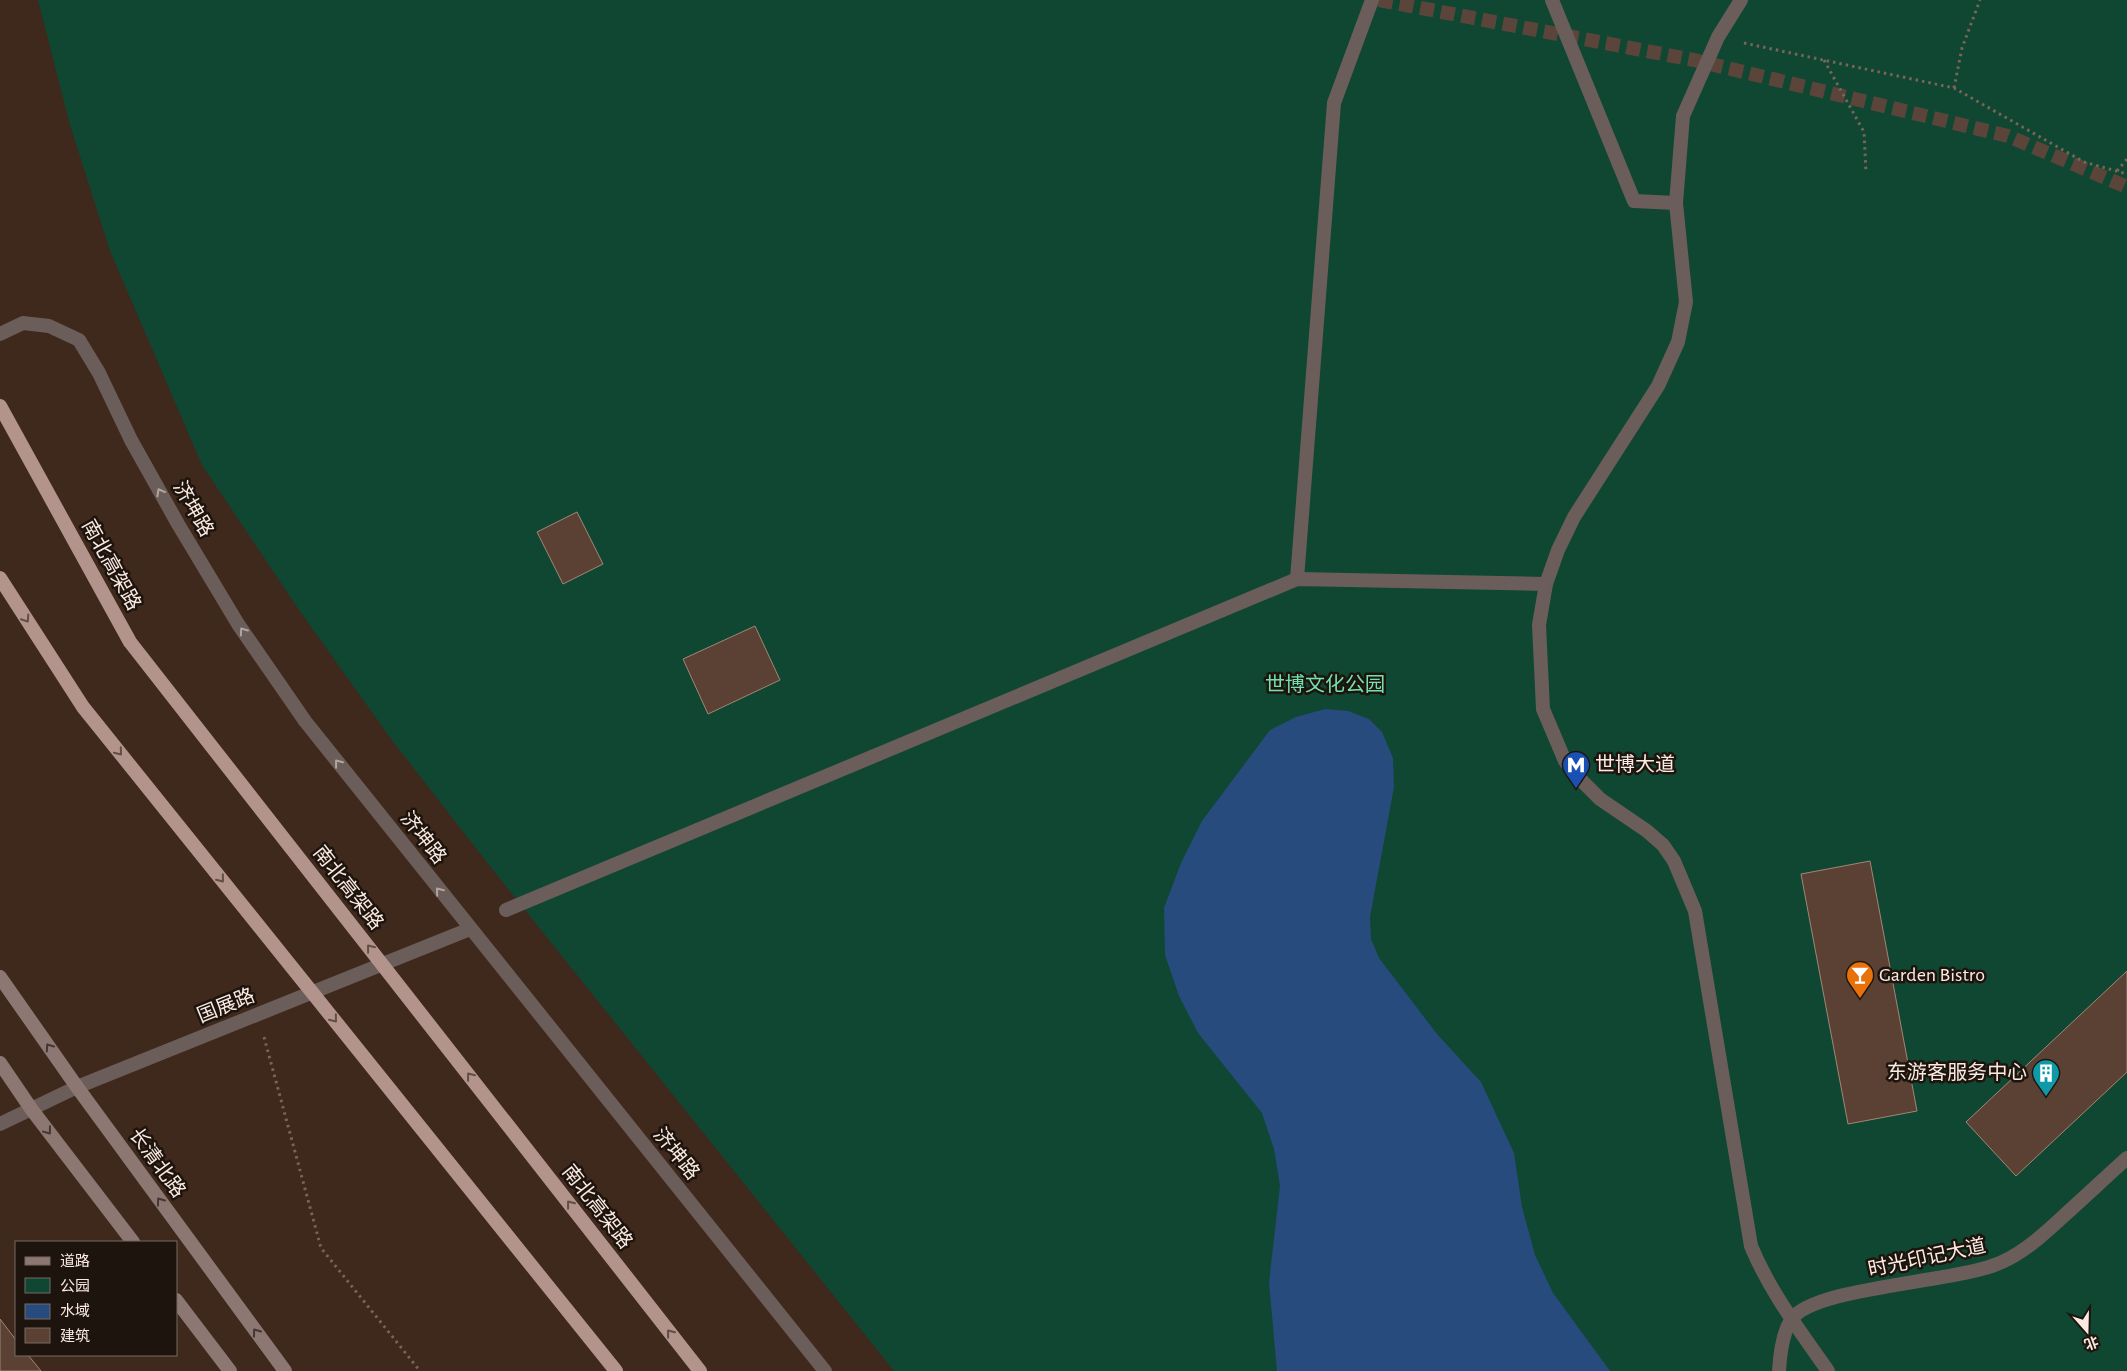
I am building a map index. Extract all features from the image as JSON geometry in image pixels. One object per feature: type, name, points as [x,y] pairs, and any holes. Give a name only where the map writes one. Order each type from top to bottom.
[{"type":"highway","name":"南北高架路","points":[[0,406],[130,642],[700,1371]]},
{"type":"highway","points":[[0,578],[83,707],[616,1371]]},
{"type":"main road","name":"长清北路","points":[[0,977],[77,1087],[285,1371]]},
{"type":"main road","points":[[0,1063],[32,1110],[132,1241]]},
{"type":"main road","points":[[178,1303],[230,1371]]},
{"type":"street","points":[[1297,579],[1334,103],[1372,0]]},
{"type":"street","points":[[1552,0],[1634,201],[1676,203]]},
{"type":"street","points":[[1741,0],[1718,37],[1682,116],[1676,203],[1686,302],[1678,342],[1658,386],[1574,517],[1558,550],[1546,584],[1539,625],[1543,709],[1565,761],[1576,775],[1600,799],[1647,830],[1663,845],[1674,861],[1695,911],[1751,1246],[1761,1269],[1792,1319],[1828,1371]]},
{"type":"street","name":"济坤路","points":[[0,334],[23,323],[49,326],[79,340],[99,373],[131,440],[238,624],[305,721],[825,1371]]},
{"type":"street","points":[[506,910],[1297,579],[1546,584]]},
{"type":"street","name":"国展路","points":[[0,1124],[77,1087],[470,929]]},
{"type":"street","name":"时光印记大道","points":[[1792,1319],[1808,1307],[1833,1296],[1974,1272],[2001,1263],[2028,1248],[2127,1158]]},
{"type":"street","points":[[1779,1371],[1780,1351],[1792,1319]]},
{"type":"path","points":[[1954,88],[1962,48],[1980,0]]},
{"type":"path","points":[[1718,37],[1954,88],[2084,162],[2127,174]]},
{"type":"path","points":[[1824,60],[1864,132],[1866,172]]},
{"type":"path","points":[[2116,171],[2127,158]]},
{"type":"path","points":[[258,1015],[321,1248],[420,1371]]},
{"type":"green space","name":"世博文化公园","points":[[38,0],[2127,0],[2127,1371],[894,1371],[489,865],[391,739],[299,610],[202,465],[110,251],[70,125]]},
{"type":"water","points":[[1325,709],[1348,711],[1369,719],[1382,732],[1393,758],[1394,787],[1370,917],[1371,939],[1379,958],[1437,1034],[1481,1082],[1514,1153],[1522,1207],[1535,1255],[1553,1293],[1610,1371],[1277,1371],[1269,1282],[1280,1186],[1274,1149],[1262,1113],[1198,1033],[1179,996],[1165,955],[1164,908],[1181,863],[1202,821],[1270,730],[1296,717]]},
{"type":"building","points":[[577,512],[603,564],[563,584],[537,532]]},
{"type":"building","points":[[755,626],[780,680],[708,714],[683,659]]},
{"type":"building","name":"Garden Bistro","points":[[1870,861],[1917,1111],[1848,1124],[1801,874]]},
{"type":"building","name":"东游客服务中心","points":[[2127,971],[2127,1072],[2016,1176],[1966,1122]]},
{"type":"building","points":[[0,1319],[15,1339],[15,1356],[29,1356],[41,1371],[0,1371]]},
{"type":"tunnel","points":[[1379,0],[1694,60],[2008,136],[2127,187]]},
{"type":"place","name":"世博大道","points":[[1576,789]]},
{"type":"place","name":"Garden Bistro","points":[[1860,999]]},
{"type":"place","name":"东游客服务中心","points":[[2046,1097]]}]
